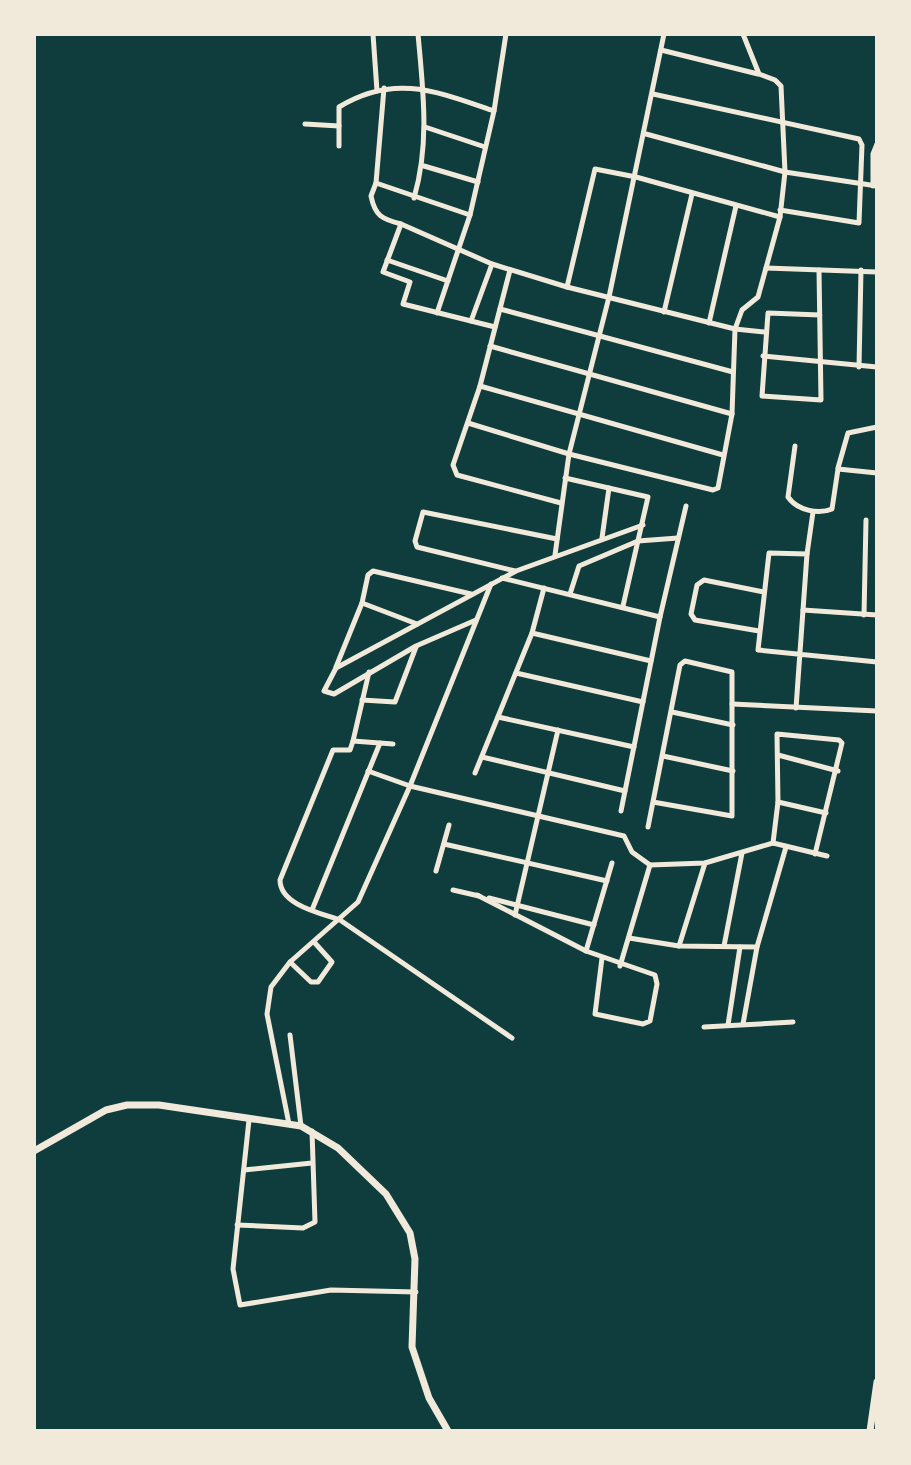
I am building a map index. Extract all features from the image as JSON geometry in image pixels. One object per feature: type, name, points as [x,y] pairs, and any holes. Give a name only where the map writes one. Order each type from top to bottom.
[{"type":"main road","points":[[34,1151],[106,1110],[127,1105],[159,1105],[312,1130],[360,1168],[402,1215],[415,1259],[412,1347],[429,1398],[448,1431]]},
{"type":"main road","points":[[870,1431],[877,1382]]},
{"type":"street","points":[[373,34],[377,91]]},
{"type":"street","points":[[414,198],[424,166],[425,127],[418,34]]},
{"type":"street","points":[[437,313],[470,215],[494,111],[506,34]]},
{"type":"street","points":[[555,555],[569,454],[646,134],[664,34]]},
{"type":"street","points":[[743,34],[759,74]]},
{"type":"street","points":[[468,423],[569,454],[713,490],[718,488],[732,414],[735,329],[742,310],[758,297],[780,213],[785,172],[781,86],[759,74],[661,50]]},
{"type":"street","points":[[339,146],[339,107],[384,88],[424,87],[494,111]]},
{"type":"street","points":[[384,88],[376,183],[371,196],[376,213],[382,219],[401,224],[492,264],[567,287],[735,329],[765,332]]},
{"type":"street","points":[[567,287],[593,172],[599,169],[736,206],[859,223],[862,185],[859,139],[653,94]]},
{"type":"street","points":[[305,124],[339,126]]},
{"type":"street","points":[[425,127],[485,147]]},
{"type":"street","points":[[646,134],[785,172],[875,186],[873,154],[877,144]]},
{"type":"street","points":[[424,166],[478,182]]},
{"type":"street","points":[[376,183],[470,215]]},
{"type":"street","points":[[664,312],[692,194]]},
{"type":"street","points":[[709,323],[736,206]]},
{"type":"street","points":[[401,224],[385,274],[410,282],[403,304],[495,327]]},
{"type":"street","points":[[387,260],[448,281]]},
{"type":"street","points":[[471,321],[492,264]]},
{"type":"street","points":[[766,268],[877,272]]},
{"type":"street","points":[[510,270],[480,386],[453,465],[457,475],[561,503]]},
{"type":"street","points":[[819,270],[820,315],[820,401],[765,397],[760,393],[769,312],[820,315]]},
{"type":"street","points":[[859,367],[861,270]]},
{"type":"street","points":[[500,309],[733,372]]},
{"type":"street","points":[[490,346],[732,414]]},
{"type":"street","points":[[763,356],[877,367]]},
{"type":"street","points":[[480,386],[723,455]]},
{"type":"street","points":[[795,446],[788,497],[793,503],[813,511],[832,509],[848,433],[877,427]]},
{"type":"street","points":[[838,469],[877,473]]},
{"type":"street","points":[[565,478],[648,497],[623,606]]},
{"type":"street","points":[[602,538],[609,488]]},
{"type":"street","points":[[621,811],[686,506]]},
{"type":"street","points":[[796,708],[813,511]]},
{"type":"street","points":[[516,571],[417,547],[415,541],[423,512],[557,539]]},
{"type":"street","points":[[864,615],[866,520]]},
{"type":"street","points":[[336,668],[516,571],[643,525]]},
{"type":"street","points":[[570,594],[577,567],[638,541],[678,538]]},
{"type":"street","points":[[807,554],[769,553],[757,646],[761,651],[877,662]]},
{"type":"street","points":[[471,594],[373,571],[368,575],[362,603],[336,668],[323,686],[328,694],[334,694],[416,646],[477,619]]},
{"type":"street","points":[[502,578],[660,617]]},
{"type":"street","points":[[759,631],[695,620],[691,614],[697,585],[704,580],[764,592]]},
{"type":"street","points":[[289,1124],[267,1014],[271,987],[290,962],[358,902],[410,786],[491,584]]},
{"type":"street","points":[[475,773],[532,633],[544,588]]},
{"type":"street","points":[[362,603],[417,624]]},
{"type":"street","points":[[803,610],[877,615]]},
{"type":"street","points":[[532,633],[651,661]]},
{"type":"street","points":[[362,700],[395,702],[416,646]]},
{"type":"street","points":[[648,827],[680,665],[685,661],[732,672],[732,816],[653,802]]},
{"type":"street","points":[[369,671],[350,750],[333,750],[280,880],[280,890],[285,896],[312,910],[340,920],[512,1038]]},
{"type":"street","points":[[516,673],[643,702]]},
{"type":"street","points":[[732,704],[877,711]]},
{"type":"street","points":[[672,712],[733,725]]},
{"type":"street","points":[[498,717],[634,747]]},
{"type":"street","points":[[515,915],[558,730]]},
{"type":"street","points":[[773,843],[778,802],[779,732],[839,740],[842,743],[838,771],[815,854]]},
{"type":"street","points":[[353,741],[393,744]]},
{"type":"street","points":[[312,910],[380,743]]},
{"type":"street","points":[[778,755],[838,771]]},
{"type":"street","points":[[663,756],[733,771]]},
{"type":"street","points":[[481,757],[625,791]]},
{"type":"street","points":[[368,771],[410,786],[624,836],[632,852],[650,865],[705,863],[773,843],[827,856]]},
{"type":"street","points":[[778,802],[826,813]]},
{"type":"street","points":[[436,871],[449,825]]},
{"type":"street","points":[[444,844],[607,881]]},
{"type":"street","points":[[743,1024],[757,947],[786,847]]},
{"type":"street","points":[[724,946],[742,853]]},
{"type":"street","points":[[586,951],[612,863]]},
{"type":"street","points":[[679,946],[705,863]]},
{"type":"street","points":[[620,966],[650,865]]},
{"type":"street","points":[[453,890],[594,925]]},
{"type":"street","points":[[477,895],[586,951],[656,977],[652,1017],[647,1023],[595,1014],[602,958]]},
{"type":"street","points":[[629,938],[679,946],[757,947]]},
{"type":"street","points":[[290,962],[311,982],[318,982],[332,962],[314,942]]},
{"type":"street","points":[[728,1025],[740,946]]},
{"type":"street","points":[[704,1027],[793,1022]]},
{"type":"street","points":[[290,1035],[301,1126]]},
{"type":"street","points":[[249,1120],[233,1269],[240,1305],[331,1290],[416,1292]]},
{"type":"street","points":[[237,1225],[303,1228],[315,1222],[312,1130]]},
{"type":"street","points":[[244,1170],[312,1163]]}]
